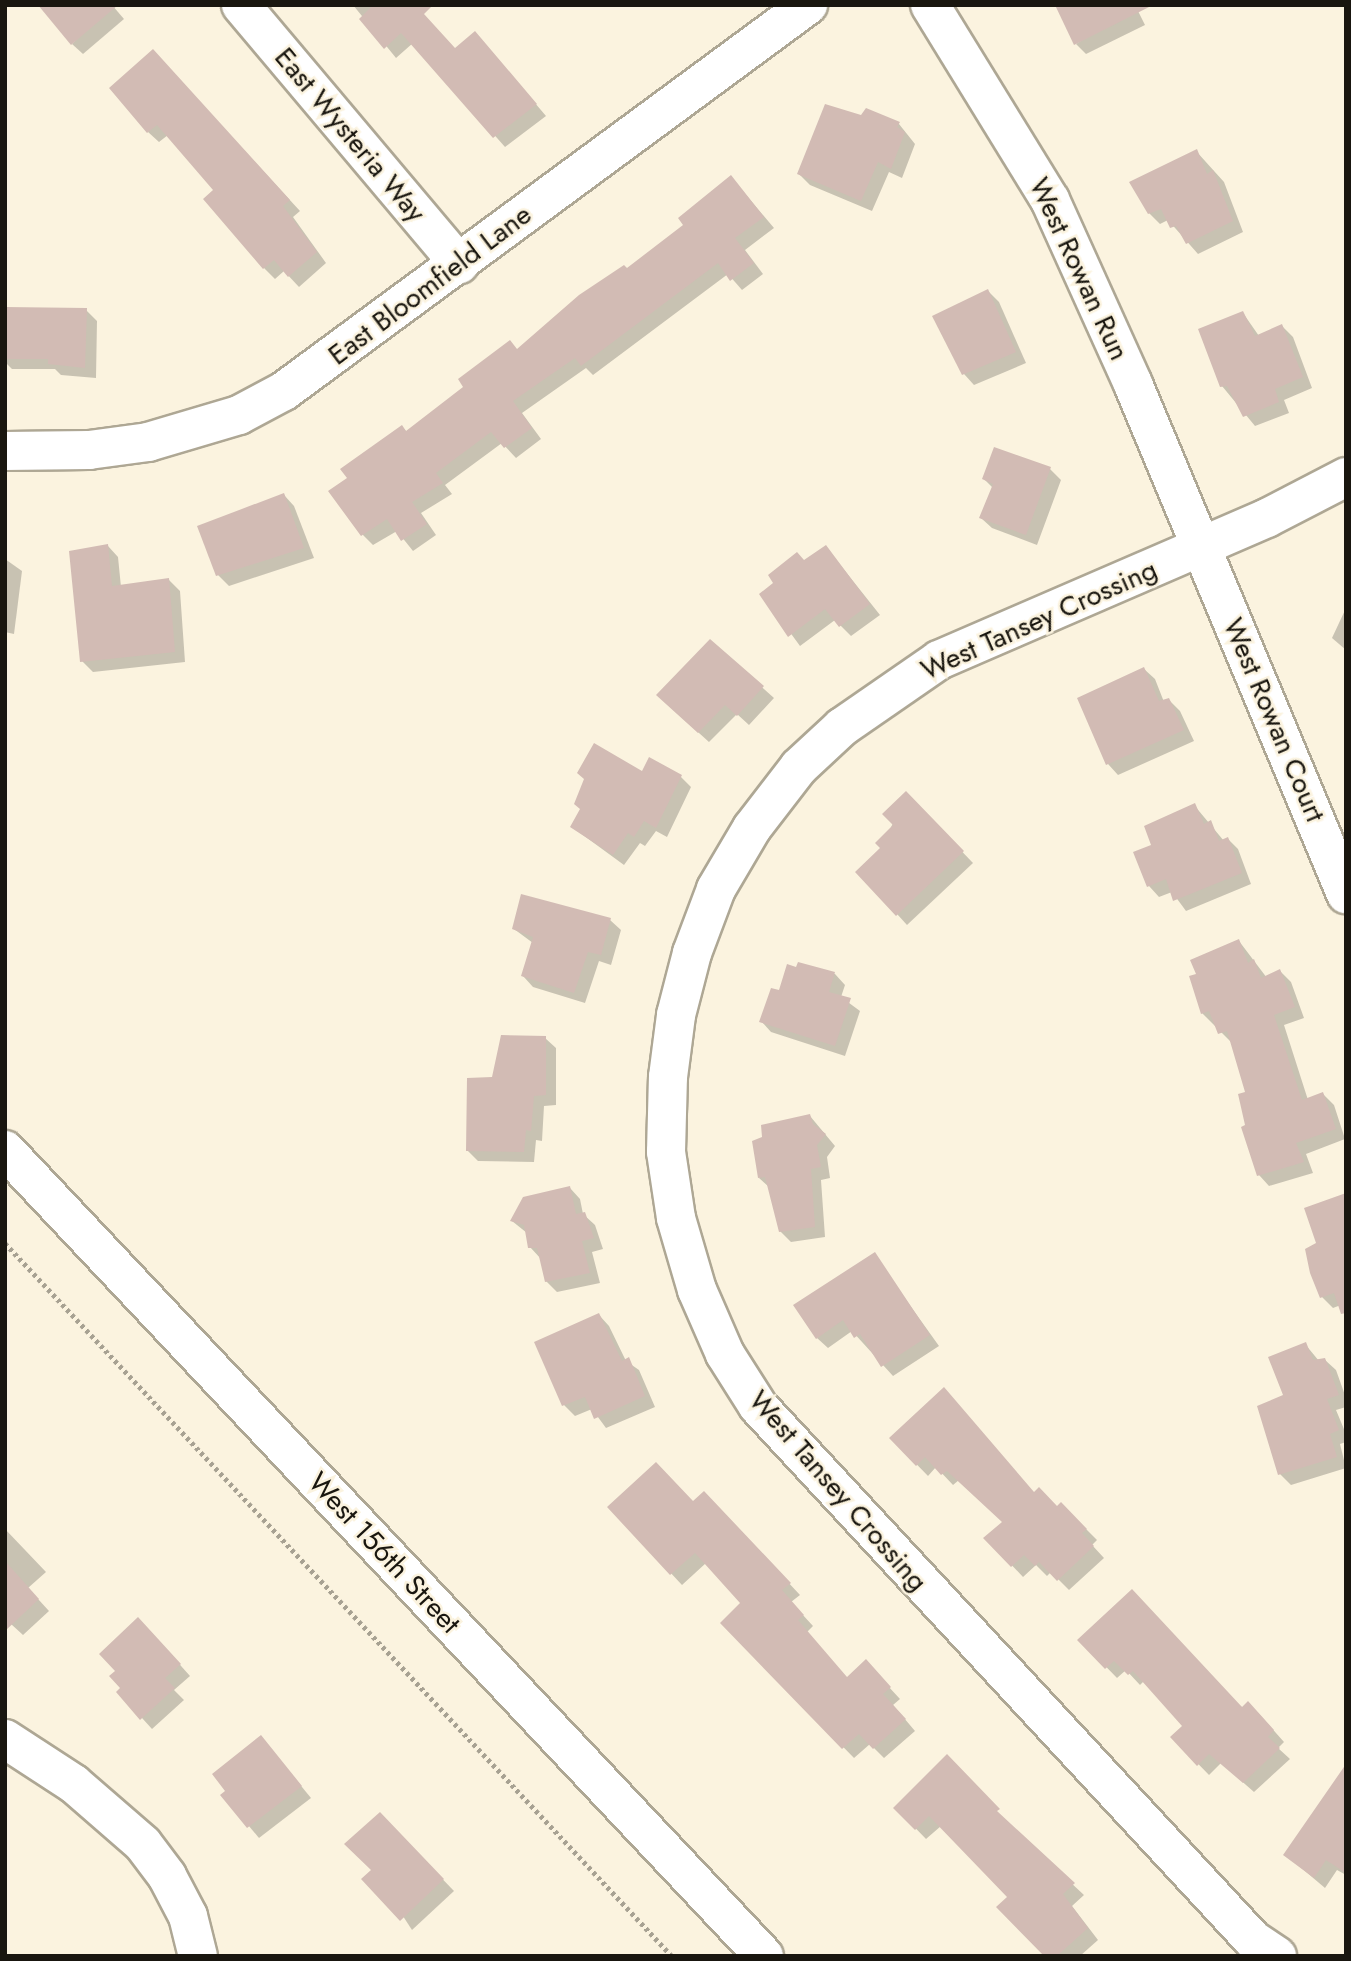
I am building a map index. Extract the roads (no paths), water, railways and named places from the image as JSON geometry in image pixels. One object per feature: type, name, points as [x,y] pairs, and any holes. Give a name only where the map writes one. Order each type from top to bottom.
[{"type":"street","name":"East Wysteria Way","points":[[241,5],[459,264]]},
{"type":"street","name":"East Bloomfield Lane","points":[[5,451],[89,450],[148,443],[239,415],[284,391],[352,345],[808,5]]},
{"type":"street","name":"West Rowan Run","points":[[930,5],[1050,200],[1201,547]]},
{"type":"street","name":"West Tansey Crossing","points":[[1277,1956],[1253,1940],[758,1406],[725,1354],[697,1290],[676,1218],[666,1152],[667,1077],[676,1015],[692,953],[716,889],[752,828],[799,767],[884,694],[939,660],[1201,547],[1346,477]]},
{"type":"street","name":"West Rowan Court","points":[[1201,547],[1346,894]]},
{"type":"street","name":"West 156th Street","points":[[5,1150],[764,1956]]},
{"type":"street","points":[[5,1740],[74,1784],[143,1844],[167,1875],[188,1916],[198,1956]]}]
